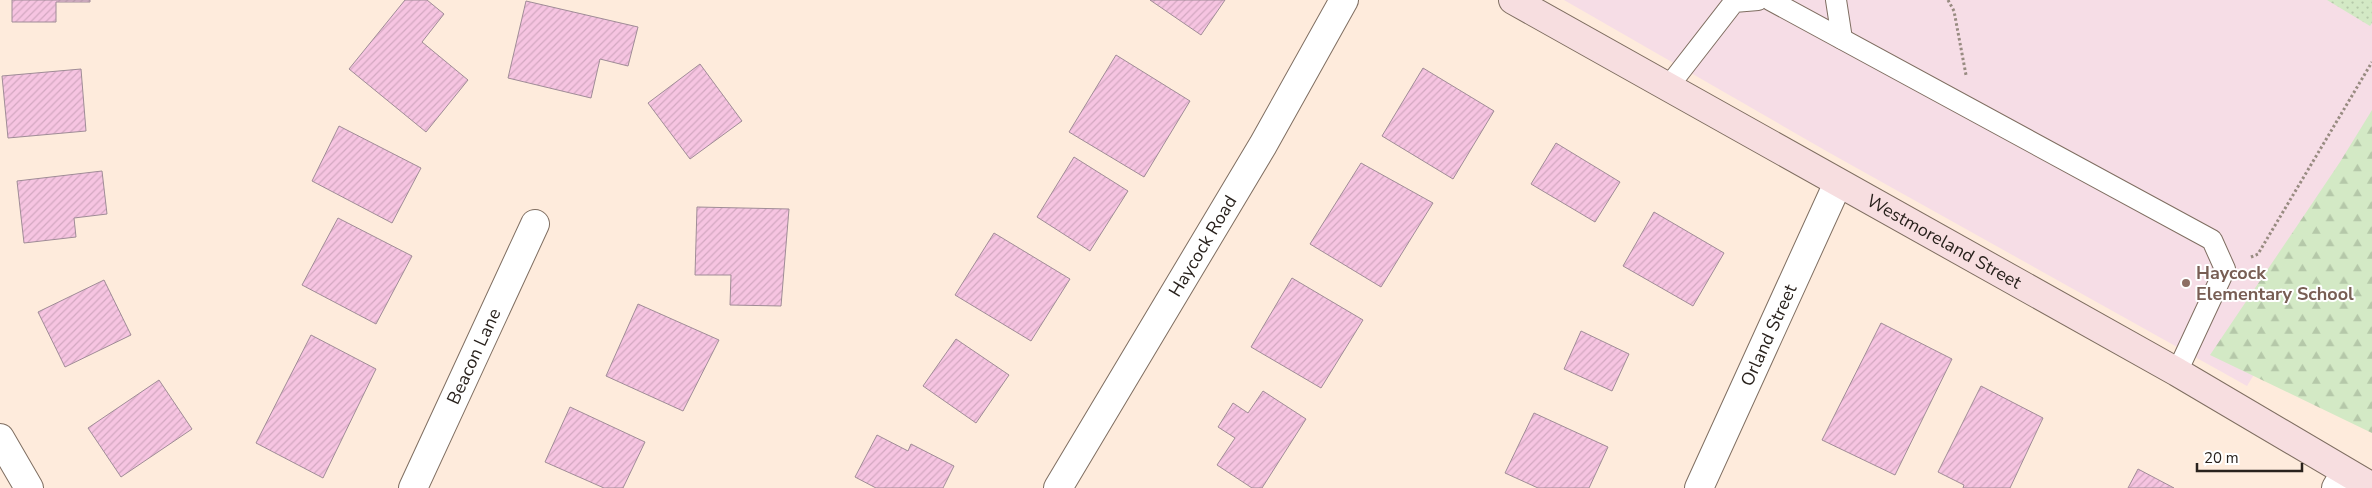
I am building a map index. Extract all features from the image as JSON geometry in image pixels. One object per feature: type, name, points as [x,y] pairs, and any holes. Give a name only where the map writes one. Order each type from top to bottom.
[{"type":"main road","name":"Westmoreland Street","points":[[1513,0],[2177,372],[2341,480],[2372,487]]},
{"type":"street","name":"Haycock Road","points":[[1058,488],[1262,145],[1344,0]]},
{"type":"street","name":"Orland Street","points":[[1699,488],[1838,183]]},
{"type":"street","name":"Beacon Lane","points":[[413,488],[534,224]]},
{"type":"street","points":[[0,438],[29,488]]},
{"type":"lane","points":[[1668,87],[1727,6],[1734,2],[1758,0]]},
{"type":"lane","points":[[1770,0],[2212,240],[2225,269],[2177,372]]},
{"type":"lane","points":[[1836,0],[1842,39]]},
{"type":"path","points":[[1948,0],[1954,11],[1967,73],[1952,99]]},
{"type":"path","points":[[2225,269],[2258,254],[2372,62]]},
{"type":"shaded area","name":"Haycock Elementary School","points":[[1564,0],[2372,0],[2372,181],[2247,386],[1828,152]]},
{"type":"green space","points":[[2327,0],[2372,0],[2372,23],[2370,26]]},
{"type":"green space","points":[[2372,110],[2372,433],[2210,355],[2340,162]]},
{"type":"building","points":[[12,0],[90,0],[90,2],[56,2],[56,22],[12,22]]},
{"type":"building","points":[[405,0],[427,0],[444,14],[422,42],[468,80],[426,132],[349,69]]},
{"type":"building","points":[[1150,0],[1225,0],[1201,35]]},
{"type":"building","points":[[526,1],[638,27],[628,66],[600,59],[591,98],[508,78]]},
{"type":"building","points":[[1116,55],[1190,101],[1144,177],[1069,132]]},
{"type":"building","points":[[700,64],[742,121],[690,159],[648,103]]},
{"type":"building","points":[[1423,68],[1494,111],[1453,179],[1382,136]]},
{"type":"building","points":[[81,69],[86,131],[8,138],[2,76]]},
{"type":"building","points":[[339,126],[421,168],[392,223],[312,181]]},
{"type":"building","points":[[1556,143],[1620,182],[1595,222],[1531,184]]},
{"type":"building","points":[[1074,157],[1128,191],[1090,251],[1037,217]]},
{"type":"building","points":[[1361,163],[1433,203],[1381,287],[1310,244]]},
{"type":"building","points":[[102,171],[107,214],[74,218],[76,237],[24,243],[17,181]]},
{"type":"building","points":[[697,207],[789,209],[781,306],[730,305],[731,275],[695,275]]},
{"type":"building","points":[[1654,212],[1724,253],[1693,306],[1623,266]]},
{"type":"building","points":[[338,218],[412,256],[376,324],[302,285]]},
{"type":"building","points":[[994,233],[1070,279],[1031,341],[955,295]]},
{"type":"building","points":[[1292,278],[1363,320],[1321,388],[1251,347]]},
{"type":"building","points":[[104,280],[131,335],[65,367],[38,312]]},
{"type":"building","points":[[638,304],[719,340],[683,411],[606,376]]},
{"type":"building","points":[[1881,323],[1952,359],[1895,475],[1822,440]]},
{"type":"building","points":[[1581,331],[1629,354],[1612,391],[1564,369]]},
{"type":"building","points":[[311,335],[376,369],[323,478],[256,443]]},
{"type":"building","points":[[956,339],[1009,375],[976,423],[923,386]]},
{"type":"building","points":[[159,380],[192,429],[121,477],[88,428]]},
{"type":"building","points":[[1981,386],[2043,418],[2010,488],[1963,488],[1964,485],[1938,472]]},
{"type":"building","points":[[1263,391],[1306,419],[1262,488],[1252,488],[1217,465],[1235,438],[1218,427],[1233,403],[1248,413]]},
{"type":"building","points":[[570,407],[645,442],[623,488],[604,488],[545,462]]},
{"type":"building","points":[[1534,413],[1608,447],[1589,488],[1538,488],[1505,473]]},
{"type":"building","points":[[877,435],[908,451],[911,444],[954,466],[943,488],[876,488],[855,477]]},
{"type":"building","points":[[2138,469],[2174,488],[2128,488]]},
{"type":"place","name":"Haycock Elementary School","points":[[2186,283]]}]
